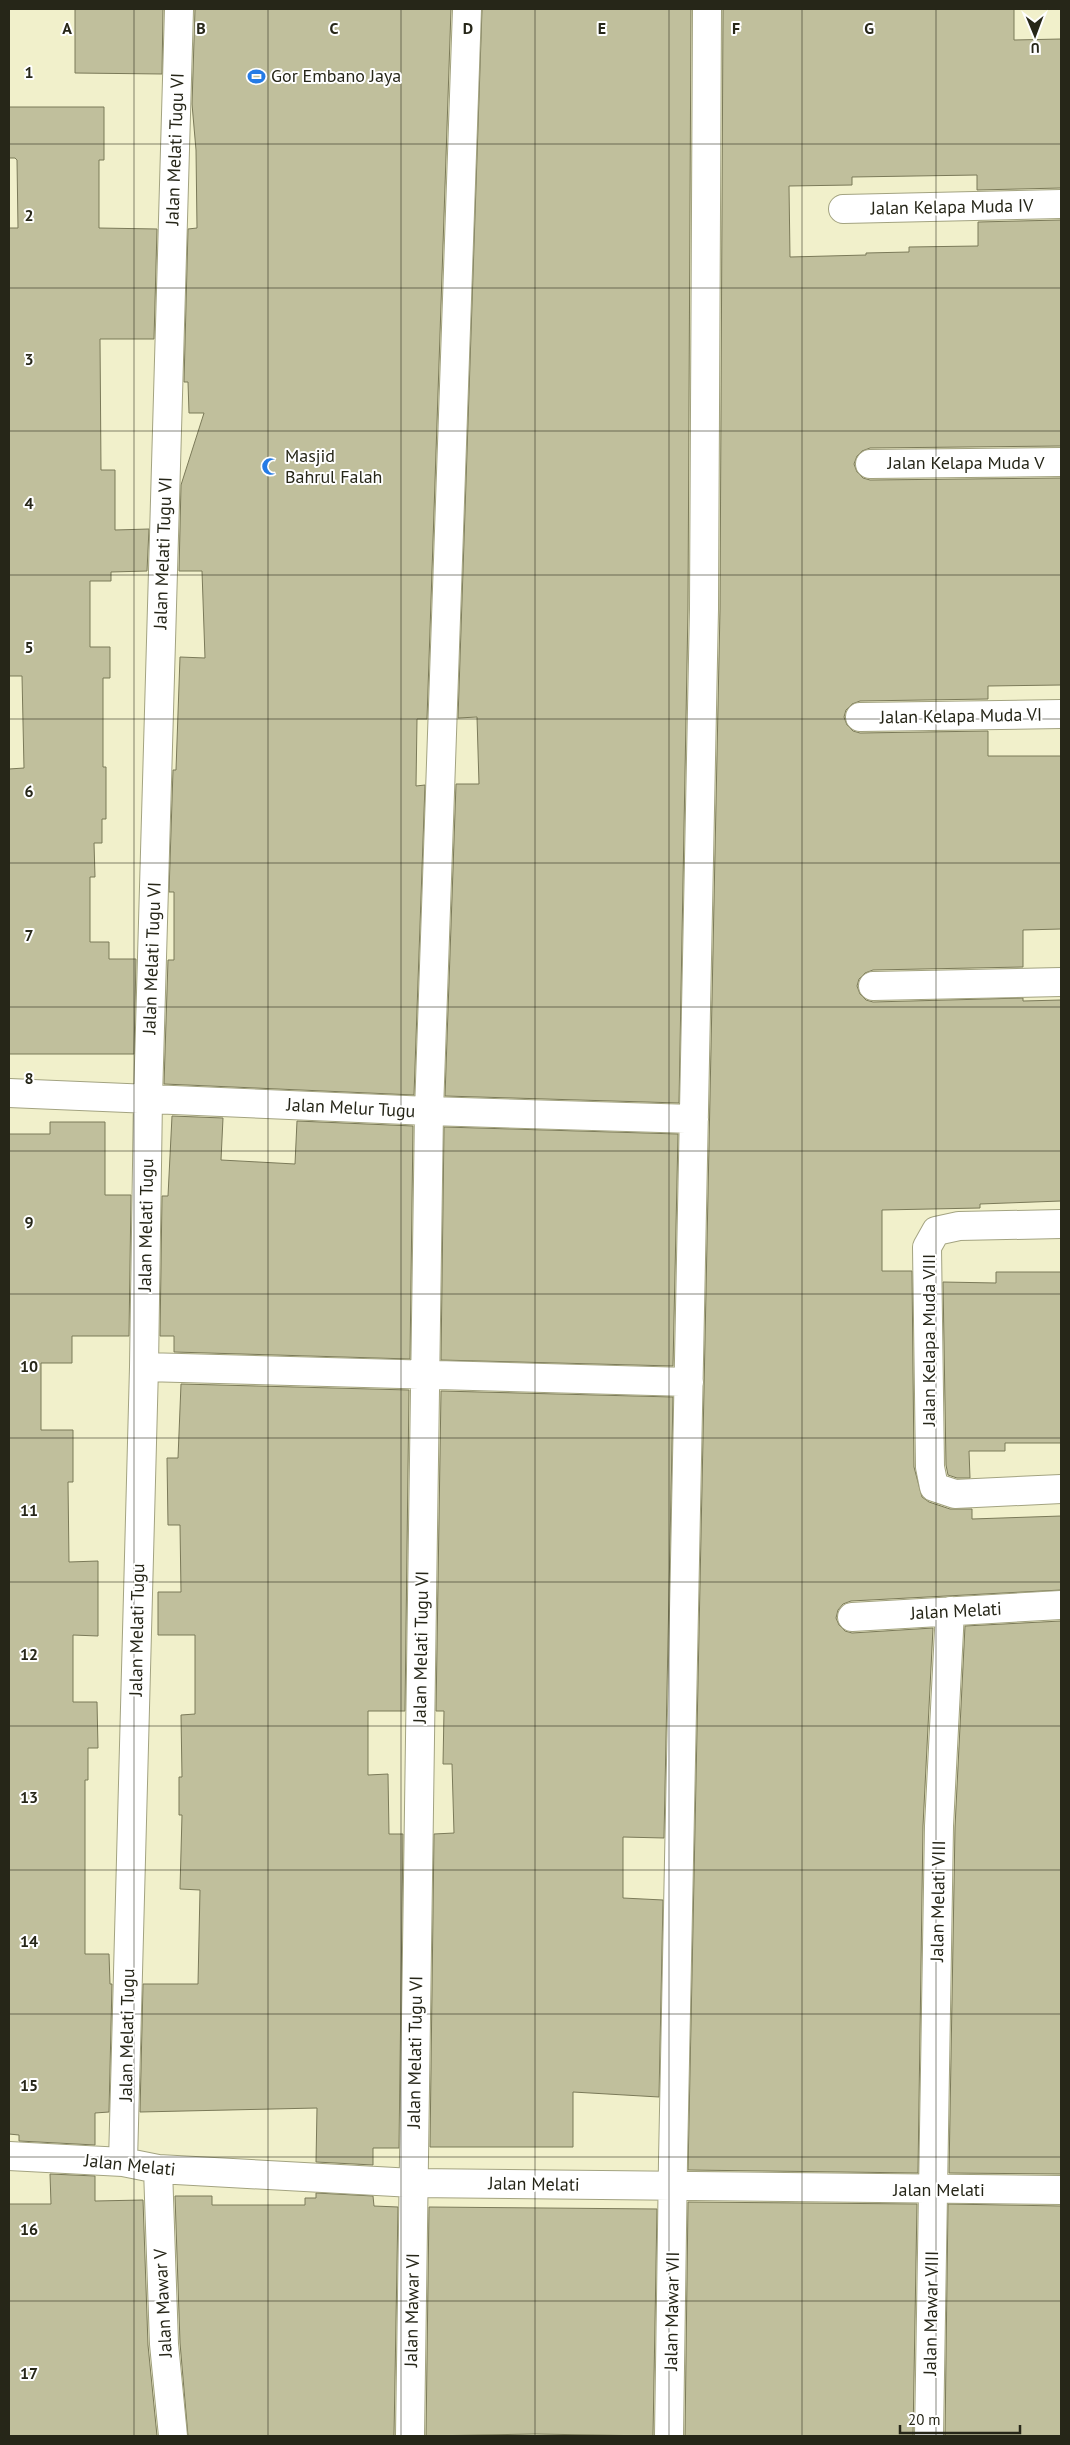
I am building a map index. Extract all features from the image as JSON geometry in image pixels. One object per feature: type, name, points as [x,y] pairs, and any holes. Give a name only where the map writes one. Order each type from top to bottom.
[{"type":"street","name":"Jalan Melati Tugu VI","points":[[148,1098],[178,9]]},
{"type":"street","name":"Jalan Melati Tugu VI","points":[[413,2183],[429,1111],[467,9]]},
{"type":"street","name":"Jalan Mawar VII","points":[[669,2436],[704,599],[707,9]]},
{"type":"street","name":"Jalan Kelapa Muda IV","points":[[843,209],[1061,204]]},
{"type":"street","name":"Jalan Kelapa Muda V","points":[[870,464],[1061,462]]},
{"type":"street","name":"Jalan Kelapa Muda VI","points":[[860,718],[1061,714]]},
{"type":"street","points":[[873,986],[1061,982]]},
{"type":"street","name":"Jalan Melur Tugu","points":[[9,1093],[429,1111],[694,1119]]},
{"type":"street","name":"Jalan Melati Tugu","points":[[124,2162],[144,1367],[148,1098]]},
{"type":"street","name":"Jalan Kelapa Muda VIII","points":[[1061,1224],[959,1226],[936,1231],[927,1247],[930,1467],[934,1487],[955,1494],[1061,1489]]},
{"type":"street","points":[[144,1367],[689,1382]]},
{"type":"street","name":"Jalan Melati","points":[[852,1617],[1061,1606]]},
{"type":"street","name":"Jalan Melati VIII","points":[[933,2190],[939,1826],[950,1612]]},
{"type":"street","name":"Jalan Melati","points":[[9,2156],[124,2162],[158,2169],[413,2183],[1061,2190]]},
{"type":"street","name":"Jalan Mawar V","points":[[158,2169],[164,2344],[174,2436]]},
{"type":"street","name":"Jalan Mawar VI","points":[[410,2436],[413,2183]]},
{"type":"street","name":"Jalan Mawar VIII","points":[[929,2436],[933,2190]]},
{"type":"building","points":[[75,9],[163,9],[162,74],[75,73]]},
{"type":"building","points":[[195,9],[451,9],[427,719],[417,719],[416,786],[425,785],[414,1095],[164,1084],[168,960],[174,960],[174,892],[169,892],[173,770],[176,770],[180,657],[205,658],[202,571],[179,571],[181,485],[204,413],[189,413],[188,382],[184,382],[188,229],[197,228],[196,150],[192,104]]},
{"type":"building","points":[[482,9],[691,9],[688,609],[679,1103],[445,1096],[456,784],[479,784],[477,717],[458,718]]},
{"type":"building","points":[[723,9],[1014,9],[1014,40],[1061,39],[1061,188],[977,190],[977,175],[852,177],[852,185],[789,186],[790,257],[909,252],[909,247],[978,246],[978,222],[1061,220],[1061,446],[870,448],[862,451],[857,456],[854,464],[857,472],[863,478],[870,480],[1061,478],[1061,685],[988,686],[988,699],[860,701],[852,704],[846,710],[844,717],[847,725],[853,731],[860,733],[988,731],[988,756],[1061,756],[1061,929],[1023,930],[1023,967],[873,970],[865,973],[859,979],[857,986],[860,994],[866,1000],[873,1002],[1023,998],[1023,1001],[1061,1000],[1061,1201],[980,1204],[980,1208],[882,1210],[882,1271],[912,1271],[914,1467],[922,1497],[929,1502],[950,1509],[972,1509],[972,1519],[1061,1516],[1061,1590],[851,1601],[843,1604],[838,1610],[836,1618],[839,1625],[845,1631],[852,1633],[933,1628],[923,1826],[918,2173],[688,2170],[720,609]]},
{"type":"building","points":[[9,107],[104,107],[104,160],[99,160],[99,228],[157,229],[154,339],[100,339],[101,470],[115,470],[115,530],[149,529],[147,571],[111,572],[111,581],[90,581],[90,647],[110,647],[110,678],[103,678],[103,767],[106,767],[106,819],[102,819],[102,843],[94,843],[95,877],[90,877],[90,942],[109,942],[109,959],[136,959],[134,1054],[9,1054],[9,769],[24,768],[22,676],[9,676],[9,228],[18,228],[17,160],[9,158]]},
{"type":"building","points":[[172,1116],[223,1118],[221,1160],[295,1164],[297,1121],[413,1126],[410,1359],[174,1352],[174,1336],[160,1336],[162,1196],[168,1196]]},
{"type":"building","points":[[50,1122],[105,1122],[105,1195],[131,1195],[129,1336],[72,1336],[72,1363],[41,1363],[41,1430],[73,1430],[73,1482],[68,1482],[69,1562],[98,1561],[98,1636],[73,1635],[73,1702],[97,1702],[98,1748],[88,1748],[88,1780],[85,1780],[85,1954],[109,1954],[110,1984],[112,1984],[109,2112],[95,2113],[95,2145],[19,2141],[19,2135],[9,2134],[9,1134],[50,1134]]},
{"type":"building","points":[[444,1127],[678,1134],[673,1366],[441,1360]]},
{"type":"building","points":[[996,1272],[1061,1272],[1061,1443],[1005,1443],[1005,1451],[969,1451],[970,1478],[957,1478],[948,1475],[946,1465],[943,1282],[996,1283]]},
{"type":"building","points":[[181,1384],[409,1390],[405,1711],[368,1711],[368,1775],[388,1774],[389,1834],[403,1834],[399,2148],[373,2148],[373,2165],[316,2162],[317,2108],[140,2112],[143,1984],[198,1984],[200,1890],[180,1889],[182,1815],[179,1815],[179,1777],[182,1777],[181,1715],[195,1714],[195,1635],[158,1635],[158,1592],[181,1592],[180,1525],[168,1525],[167,1458],[178,1458]]},
{"type":"building","points":[[441,1391],[673,1397],[664,1838],[623,1837],[623,1898],[663,1900],[659,2097],[573,2092],[573,2147],[430,2147],[434,1834],[454,1833],[452,1764],[443,1764],[444,1711],[436,1711]]},
{"type":"building","points":[[1061,1621],[1061,2174],[949,2173],[955,1827],[965,1626]]},
{"type":"building","points":[[50,2174],[95,2176],[95,2201],[143,2200],[148,2345],[157,2436],[9,2436],[9,2204],[51,2204]]},
{"type":"building","points":[[316,2193],[373,2196],[374,2206],[398,2207],[394,2436],[188,2436],[180,2343],[175,2196],[212,2196],[212,2205],[305,2205],[305,2198],[316,2198]]},
{"type":"building","points":[[688,2202],[917,2204],[913,2436],[685,2436]]},
{"type":"building","points":[[948,2204],[1061,2206],[1061,2436],[945,2436]]},
{"type":"building","points":[[429,2207],[657,2209],[653,2436],[535,2434],[426,2436]]},
{"type":"place","name":"Gor Embano Jaya","points":[[257,76]]},
{"type":"place","name":"Masjid Bahrul Falah","points":[[271,466]]}]
